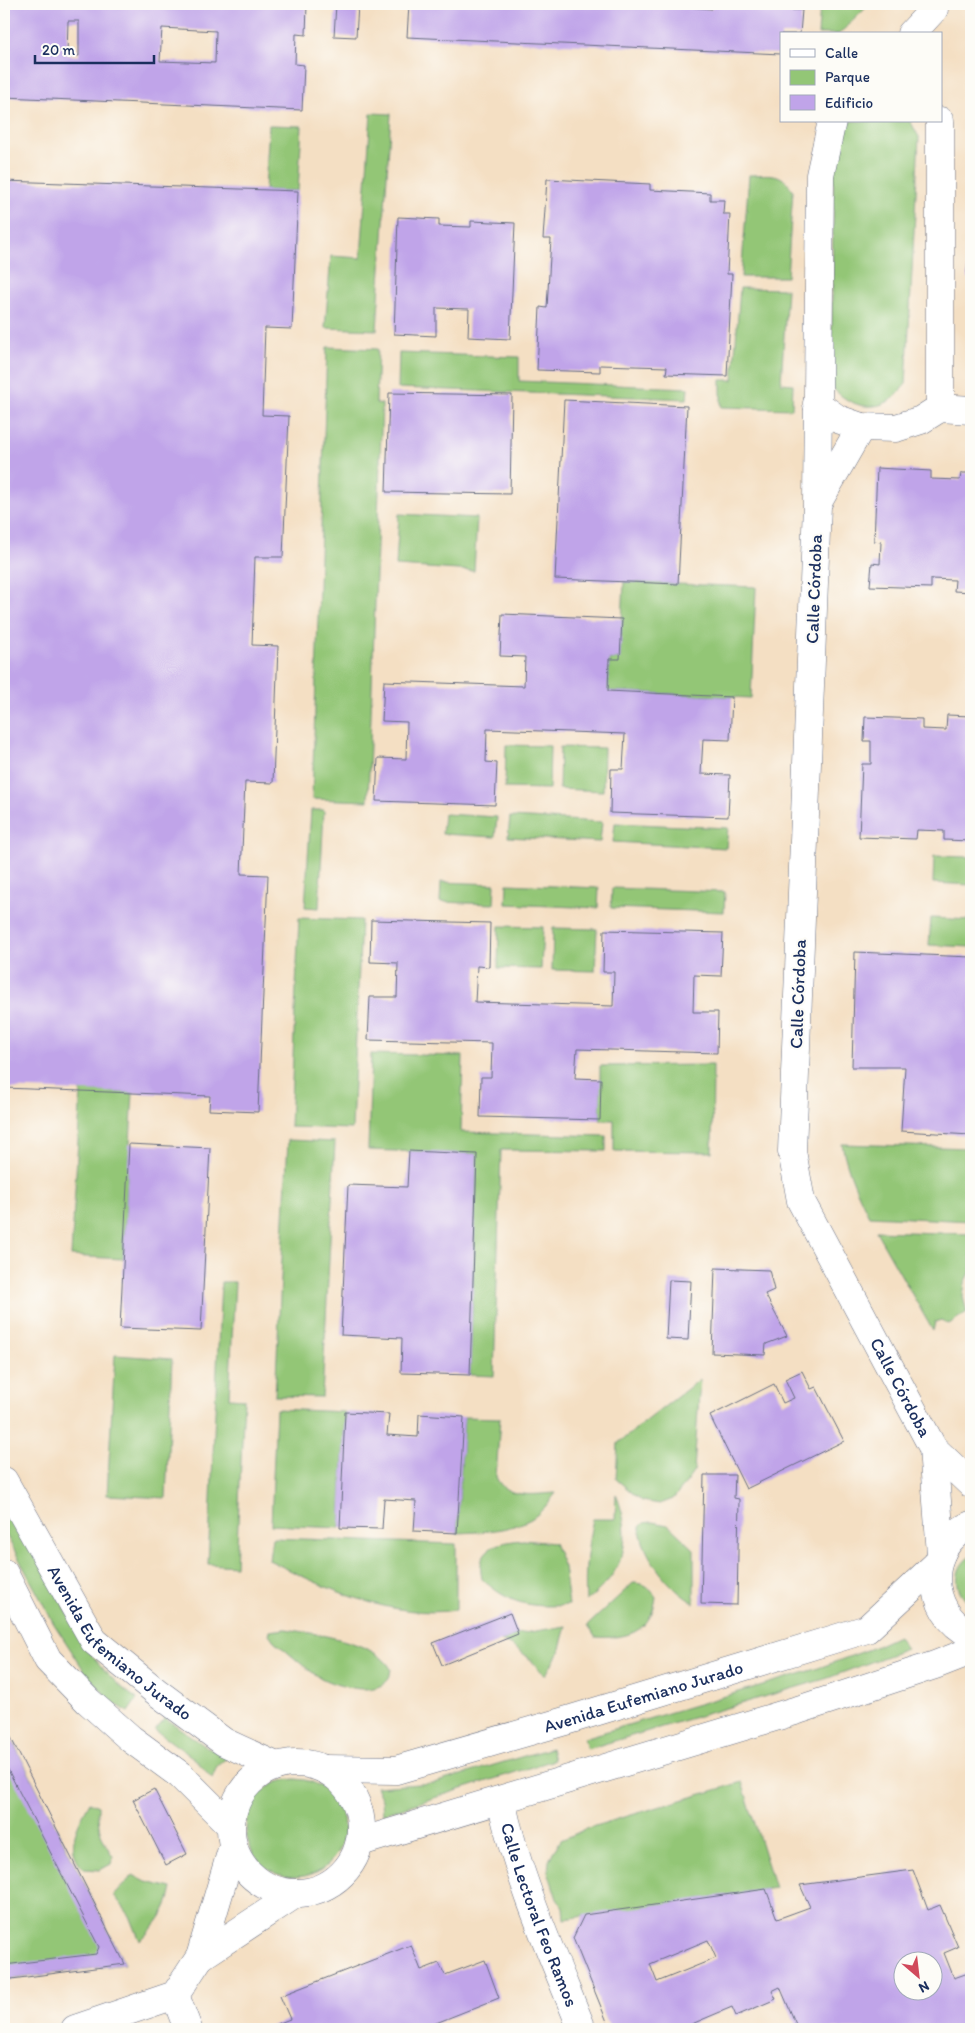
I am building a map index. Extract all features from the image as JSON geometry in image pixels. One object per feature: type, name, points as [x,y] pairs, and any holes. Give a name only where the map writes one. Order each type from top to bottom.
[{"type":"street","points":[[914,32],[935,15]]},
{"type":"street","name":"Calle Córdoba","points":[[832,122],[820,175],[817,505],[792,1150],[801,1201],[933,1448],[971,1484]]},
{"type":"street","points":[[940,122],[940,408]]},
{"type":"street","points":[[817,404],[838,419],[860,427],[896,428],[921,420],[940,408],[971,410]]},
{"type":"street","name":"Calle Córdoba","points":[[817,505],[860,427]]},
{"type":"street","name":"Calle Córdoba","points":[[933,1448],[939,1559],[935,1583],[939,1602],[948,1618],[962,1630],[971,1634]]},
{"type":"street","name":"Avenida Eufemiano Jurado","points":[[4,1481],[94,1641],[158,1693],[224,1742],[276,1766]]},
{"type":"street","name":"Avenida Eufemiano Jurado","points":[[324,1769],[396,1770],[565,1721],[867,1629],[939,1559],[951,1538],[971,1525]]},
{"type":"street","points":[[4,1573],[48,1660],[88,1701],[131,1739],[180,1775],[231,1835],[242,1864],[257,1880],[275,1890],[297,1893],[318,1889],[337,1878],[351,1863],[360,1842],[361,1820],[354,1800],[342,1781],[324,1769],[308,1764],[292,1763],[276,1766],[258,1775],[244,1789],[234,1806],[231,1835],[200,1957],[175,1995],[75,2029]]},
{"type":"street","points":[[360,1842],[807,1707],[971,1651]]},
{"type":"street","name":"Calle Lectoral Feo Ramos","points":[[501,1800],[508,1829],[537,1916],[582,2029]]},
{"type":"street","points":[[200,1957],[297,1893]]},
{"type":"street","points":[[175,1995],[188,2029]]},
{"type":"green space","points":[[820,4],[870,4],[841,32],[818,32]]},
{"type":"green space","points":[[371,113],[391,114],[377,330],[325,328],[331,256],[361,258]]},
{"type":"green space","points":[[843,122],[911,122],[919,137],[906,384],[892,399],[876,406],[859,405],[851,402],[831,386],[834,140]]},
{"type":"green space","points":[[269,125],[302,126],[298,191],[265,190]]},
{"type":"green space","points":[[749,175],[774,175],[789,184],[793,191],[787,277],[741,277]]},
{"type":"green space","points":[[740,288],[787,289],[781,383],[793,384],[792,409],[721,407],[721,380],[733,380]]},
{"type":"green space","points":[[327,347],[378,349],[376,403],[382,404],[368,801],[312,799]]},
{"type":"green space","points":[[399,353],[519,357],[519,381],[688,388],[687,399],[398,388]]},
{"type":"green space","points":[[399,514],[477,518],[474,571],[396,566]]},
{"type":"green space","points":[[624,582],[756,587],[751,698],[608,691],[609,659],[620,659]]},
{"type":"green space","points":[[506,745],[550,746],[549,789],[505,788]]},
{"type":"green space","points":[[560,747],[604,748],[603,791],[559,789]]},
{"type":"green space","points":[[311,810],[324,810],[319,908],[305,907]]},
{"type":"green space","points":[[444,814],[497,817],[495,837],[442,834]]},
{"type":"green space","points":[[510,817],[602,822],[600,842],[508,837]]},
{"type":"green space","points":[[615,823],[728,828],[726,848],[613,842]]},
{"type":"green space","points":[[934,856],[971,857],[971,885],[933,883]]},
{"type":"green space","points":[[441,882],[495,884],[494,904],[440,902]]},
{"type":"green space","points":[[507,884],[599,888],[598,908],[506,904]]},
{"type":"green space","points":[[612,888],[725,892],[724,912],[611,908]]},
{"type":"green space","points":[[299,918],[361,920],[352,1129],[290,1127]]},
{"type":"green space","points":[[931,918],[971,920],[971,947],[929,945]]},
{"type":"green space","points":[[499,926],[543,927],[541,969],[498,968]]},
{"type":"green space","points":[[553,928],[597,929],[595,971],[552,970]]},
{"type":"green space","points":[[371,1054],[463,1056],[461,1132],[606,1136],[606,1151],[501,1150],[494,1376],[470,1375],[477,1154],[368,1150]]},
{"type":"green space","points":[[713,1065],[712,1152],[614,1151],[614,1120],[600,1120],[600,1066]]},
{"type":"green space","points":[[81,1090],[133,1093],[123,1259],[71,1256]]},
{"type":"green space","points":[[288,1140],[335,1142],[322,1397],[275,1396]]},
{"type":"green space","points":[[842,1144],[971,1148],[971,1221],[869,1216],[853,1181]]},
{"type":"green space","points":[[876,1231],[971,1234],[971,1271],[965,1283],[963,1297],[967,1312],[949,1324],[941,1320],[935,1322],[933,1331]]},
{"type":"green space","points":[[221,1282],[235,1282],[229,1398],[244,1399],[236,1566],[208,1564]]},
{"type":"green space","points":[[115,1355],[172,1359],[166,1498],[107,1495]]},
{"type":"green space","points":[[700,1379],[694,1471],[673,1499],[660,1504],[642,1501],[616,1479],[618,1443]]},
{"type":"green space","points":[[276,1409],[345,1412],[340,1528],[271,1525]]},
{"type":"green space","points":[[464,1417],[500,1418],[496,1477],[507,1489],[522,1494],[556,1493],[535,1517],[523,1523],[505,1528],[457,1533]]},
{"type":"green space","points":[[616,1494],[624,1526],[625,1540],[622,1554],[610,1578],[586,1601],[586,1560],[593,1519],[615,1519]]},
{"type":"green space","points":[[4,1500],[89,1651],[111,1677],[137,1699],[128,1712],[110,1700],[89,1678],[54,1624],[4,1531]]},
{"type":"green space","points":[[652,1522],[668,1525],[694,1549],[694,1603],[667,1581],[651,1560],[642,1538],[640,1527],[644,1523]]},
{"type":"green space","points":[[272,1538],[456,1544],[456,1610],[432,1612],[408,1610],[383,1606],[336,1591],[269,1560]]},
{"type":"green space","points":[[524,1540],[554,1543],[564,1567],[569,1605],[543,1606],[522,1603],[492,1588],[482,1579],[481,1568],[485,1553],[505,1542]]},
{"type":"green space","points":[[971,1556],[971,1605],[961,1594],[958,1573],[965,1561]]},
{"type":"green space","points":[[633,1583],[646,1587],[656,1597],[649,1619],[643,1626],[627,1635],[595,1637],[588,1625]]},
{"type":"green space","points":[[566,1626],[559,1652],[545,1676],[526,1656],[501,1641],[518,1634]]},
{"type":"green space","points":[[286,1629],[328,1636],[359,1645],[383,1659],[391,1669],[389,1679],[382,1685],[365,1689],[345,1687],[321,1678],[274,1641],[269,1634],[270,1631]]},
{"type":"green space","points":[[898,1636],[906,1649],[828,1678],[587,1749],[584,1738],[813,1670],[870,1649]]},
{"type":"green space","points":[[165,1718],[205,1746],[229,1756],[217,1766],[212,1778],[195,1759],[155,1730]]},
{"type":"green space","points":[[4,1724],[16,1748],[125,1964],[4,1980]]},
{"type":"green space","points":[[551,1748],[554,1760],[383,1814],[382,1800],[376,1787],[434,1783]]},
{"type":"green space","points":[[295,1779],[314,1783],[329,1794],[340,1809],[344,1828],[340,1847],[329,1862],[314,1873],[295,1877],[276,1873],[261,1862],[250,1847],[246,1828],[250,1809],[261,1794],[276,1783]]},
{"type":"green space","points":[[742,1782],[775,1888],[564,1919],[563,1907],[557,1899],[548,1871],[549,1861],[561,1840],[588,1828]]},
{"type":"green space","points":[[90,1802],[98,1806],[98,1820],[101,1832],[105,1844],[113,1856],[111,1864],[100,1870],[84,1869],[74,1853],[77,1827]]},
{"type":"green space","points":[[133,1875],[146,1882],[172,1888],[164,1911],[140,1941],[130,1916],[114,1895]]},
{"type":"building","points":[[4,4],[307,4],[306,35],[296,34],[295,64],[304,65],[302,110],[4,97]],"holes":[[[68,21],[79,21],[79,56],[67,55]],[[162,28],[216,31],[215,63],[160,61]]]},
{"type":"building","points":[[336,4],[358,4],[356,37],[334,36]]},
{"type":"building","points":[[409,4],[686,4],[686,7],[712,9],[712,4],[792,4],[792,10],[802,10],[800,32],[780,32],[780,54],[407,37]]},
{"type":"building","points":[[547,179],[650,184],[650,190],[710,193],[710,200],[724,200],[723,214],[730,214],[727,274],[732,274],[727,376],[666,374],[667,367],[600,365],[600,372],[537,370],[540,307],[547,308],[551,239],[543,239]]},
{"type":"building","points":[[4,181],[298,191],[292,329],[265,328],[262,415],[289,416],[283,557],[255,557],[252,645],[278,646],[273,783],[245,782],[241,874],[268,875],[258,1112],[209,1110],[210,1096],[4,1088]]},
{"type":"building","points":[[969,208],[971,208],[971,279],[967,279]]},
{"type":"building","points":[[398,217],[439,219],[439,226],[471,227],[471,221],[515,223],[510,339],[468,337],[469,309],[436,308],[436,336],[394,334]]},
{"type":"building","points":[[389,393],[512,395],[510,494],[386,492]]},
{"type":"building","points":[[564,400],[687,406],[678,584],[555,579]]},
{"type":"building","points":[[877,468],[931,471],[931,479],[960,480],[961,473],[971,473],[971,592],[954,591],[955,580],[931,579],[931,588],[870,586],[872,563],[880,564],[881,542],[874,541]]},
{"type":"building","points":[[502,614],[622,619],[620,659],[609,659],[608,691],[732,697],[730,740],[703,739],[701,774],[730,775],[728,817],[610,813],[611,769],[623,769],[625,734],[487,729],[486,762],[497,763],[495,805],[376,801],[378,758],[406,759],[407,722],[382,721],[384,681],[524,686],[525,657],[500,656]]},
{"type":"building","points":[[947,715],[971,716],[971,841],[944,840],[944,831],[917,830],[916,839],[859,837],[862,764],[871,764],[871,741],[864,741],[865,717],[922,719],[922,729],[946,730]]},
{"type":"building","points":[[371,920],[490,923],[489,967],[477,966],[475,1002],[613,1006],[614,972],[603,972],[604,930],[723,933],[721,976],[694,975],[693,1012],[718,1012],[717,1053],[577,1049],[575,1078],[601,1079],[600,1120],[480,1117],[481,1077],[491,1077],[492,1043],[368,1040],[370,997],[397,997],[398,963],[370,962]]},
{"type":"building","points":[[855,952],[971,957],[971,1135],[901,1131],[905,1067],[852,1067]]},
{"type":"building","points":[[129,1144],[210,1148],[201,1331],[120,1328]]},
{"type":"building","points":[[409,1151],[477,1154],[470,1375],[401,1373],[402,1338],[341,1335],[348,1185],[407,1187]]},
{"type":"building","points":[[715,1268],[769,1270],[774,1290],[765,1294],[787,1336],[766,1344],[765,1355],[712,1353]]},
{"type":"building","points":[[669,1280],[691,1281],[688,1340],[666,1339]]},
{"type":"building","points":[[802,1371],[811,1389],[816,1387],[844,1441],[746,1489],[710,1416],[774,1384],[783,1403],[794,1398],[785,1379]]},
{"type":"building","points":[[345,1412],[389,1414],[387,1435],[418,1437],[419,1414],[464,1417],[457,1533],[414,1531],[416,1501],[384,1499],[382,1529],[340,1528]]},
{"type":"building","points":[[704,1475],[735,1475],[734,1498],[739,1499],[737,1605],[701,1604]]},
{"type":"building","points":[[510,1613],[518,1634],[442,1665],[433,1643]]},
{"type":"building","points":[[4,1724],[125,1964],[4,1980],[4,1965],[96,1954],[99,1947],[4,1762]]},
{"type":"building","points":[[154,1789],[187,1854],[166,1865],[133,1800]]},
{"type":"building","points":[[913,1870],[928,1910],[940,1905],[958,1947],[944,1953],[954,1978],[971,1972],[971,2029],[798,2029],[780,1987],[772,1991],[776,1999],[736,2016],[732,2007],[680,2029],[610,2029],[573,1938],[584,1915],[766,1889],[777,1919],[810,1907],[800,1885]],"holes":[[[708,1940],[716,1958],[657,1982],[650,1964]]]},
{"type":"building","points":[[411,1945],[421,1970],[439,1963],[445,1975],[485,1960],[499,1998],[421,2029],[392,2029],[390,2026],[383,2029],[264,2029],[290,2019],[280,1996]]}]
